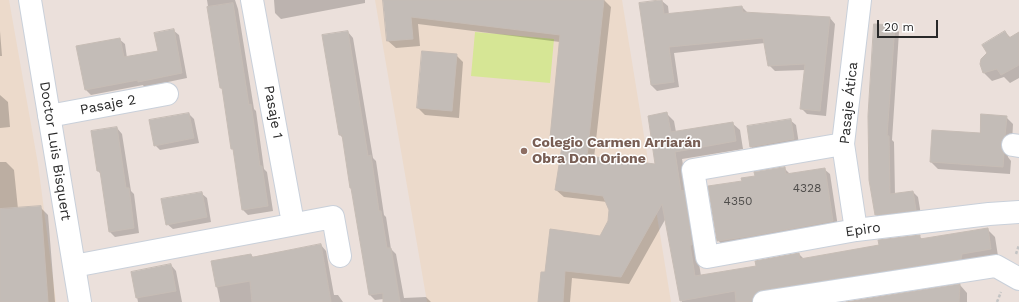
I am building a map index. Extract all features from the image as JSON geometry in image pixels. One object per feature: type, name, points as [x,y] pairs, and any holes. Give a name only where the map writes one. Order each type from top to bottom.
[{"type":"street","name":"Doctor Luis Bisquert","points":[[30,0],[80,302]]},
{"type":"street","name":"Pasaje 1","points":[[252,0],[293,223]]},
{"type":"street","name":"Pasaje Ática","points":[[856,230],[844,144],[860,0]]},
{"type":"street","name":"Pasaje 2","points":[[49,116],[167,94]]},
{"type":"street","name":"Epiro","points":[[844,144],[693,170],[708,257],[856,230],[989,214],[1019,212]]},
{"type":"street","points":[[74,266],[293,223],[333,217],[340,256]]},
{"type":"street","points":[[764,302],[996,266],[1019,279]]},
{"type":"shaded area","points":[[0,0],[9,0],[38,164],[56,302],[0,302]]},
{"type":"shaded area","name":"Colegio Carmen Arriarán Obra Don Orione","points":[[375,0],[622,0],[671,302],[427,302]]},
{"type":"green space","points":[[475,32],[554,39],[550,83],[471,76]]},
{"type":"building","points":[[383,0],[604,0],[587,156],[655,164],[648,116],[667,112],[671,132],[733,122],[736,141],[675,152],[681,191],[684,190],[695,276],[756,266],[755,261],[799,253],[800,259],[879,245],[878,240],[920,235],[920,239],[988,228],[991,249],[962,254],[961,259],[762,290],[756,293],[752,302],[736,302],[735,291],[680,301],[662,204],[621,277],[565,271],[563,302],[538,302],[541,272],[545,272],[550,229],[600,236],[608,221],[609,210],[603,196],[555,190],[563,140],[550,138],[560,35],[411,17],[413,39],[387,41]]},
{"type":"building","points":[[662,0],[664,14],[742,6],[743,12],[830,17],[820,111],[800,109],[805,64],[768,66],[763,38],[669,47],[674,82],[651,85],[639,3]]},
{"type":"building","points":[[233,3],[249,105],[251,104],[260,166],[262,166],[268,206],[242,210],[233,149],[231,149],[222,88],[220,88],[207,7]]},
{"type":"building","points":[[874,24],[895,25],[887,136],[889,136],[890,194],[913,191],[916,210],[875,215],[869,180],[868,116]]},
{"type":"building","points":[[174,29],[182,73],[138,82],[138,80],[85,90],[76,46],[120,38],[124,57],[158,51],[154,33]]},
{"type":"building","points":[[348,31],[368,156],[371,155],[379,211],[381,211],[387,248],[391,248],[400,302],[383,302],[383,293],[369,295],[342,135],[339,135],[322,35]]},
{"type":"building","points":[[1005,31],[1009,38],[1019,32],[1019,65],[1001,75],[997,69],[983,73],[980,64],[981,59],[987,53],[982,45]]},
{"type":"building","points":[[422,51],[457,54],[452,111],[417,108]]},
{"type":"building","points":[[189,113],[194,138],[154,146],[149,120]]},
{"type":"building","points":[[981,114],[1007,116],[1005,136],[1001,143],[1001,149],[1004,153],[1003,167],[930,162],[932,130],[980,133]]},
{"type":"building","points":[[791,119],[794,139],[750,147],[747,126]]},
{"type":"building","points":[[117,127],[126,188],[129,188],[134,228],[109,232],[100,171],[97,171],[91,131]]},
{"type":"building","points":[[785,167],[786,174],[825,168],[833,221],[717,241],[708,186],[742,181],[741,178],[755,176],[754,172]]},
{"type":"building","points":[[202,192],[207,217],[166,225],[161,199]]},
{"type":"building","points":[[41,206],[48,302],[0,302],[0,209]]},
{"type":"building","points":[[321,244],[331,302],[252,302],[250,281],[216,287],[211,261],[251,254],[252,257]]},
{"type":"building","points":[[171,264],[176,291],[136,298],[131,272]]},
{"type":"building","points":[[960,284],[959,302],[846,302]]},
{"type":"place","name":"Colegio Carmen Arriarán Obra Don Orione","points":[[524,151]]}]
